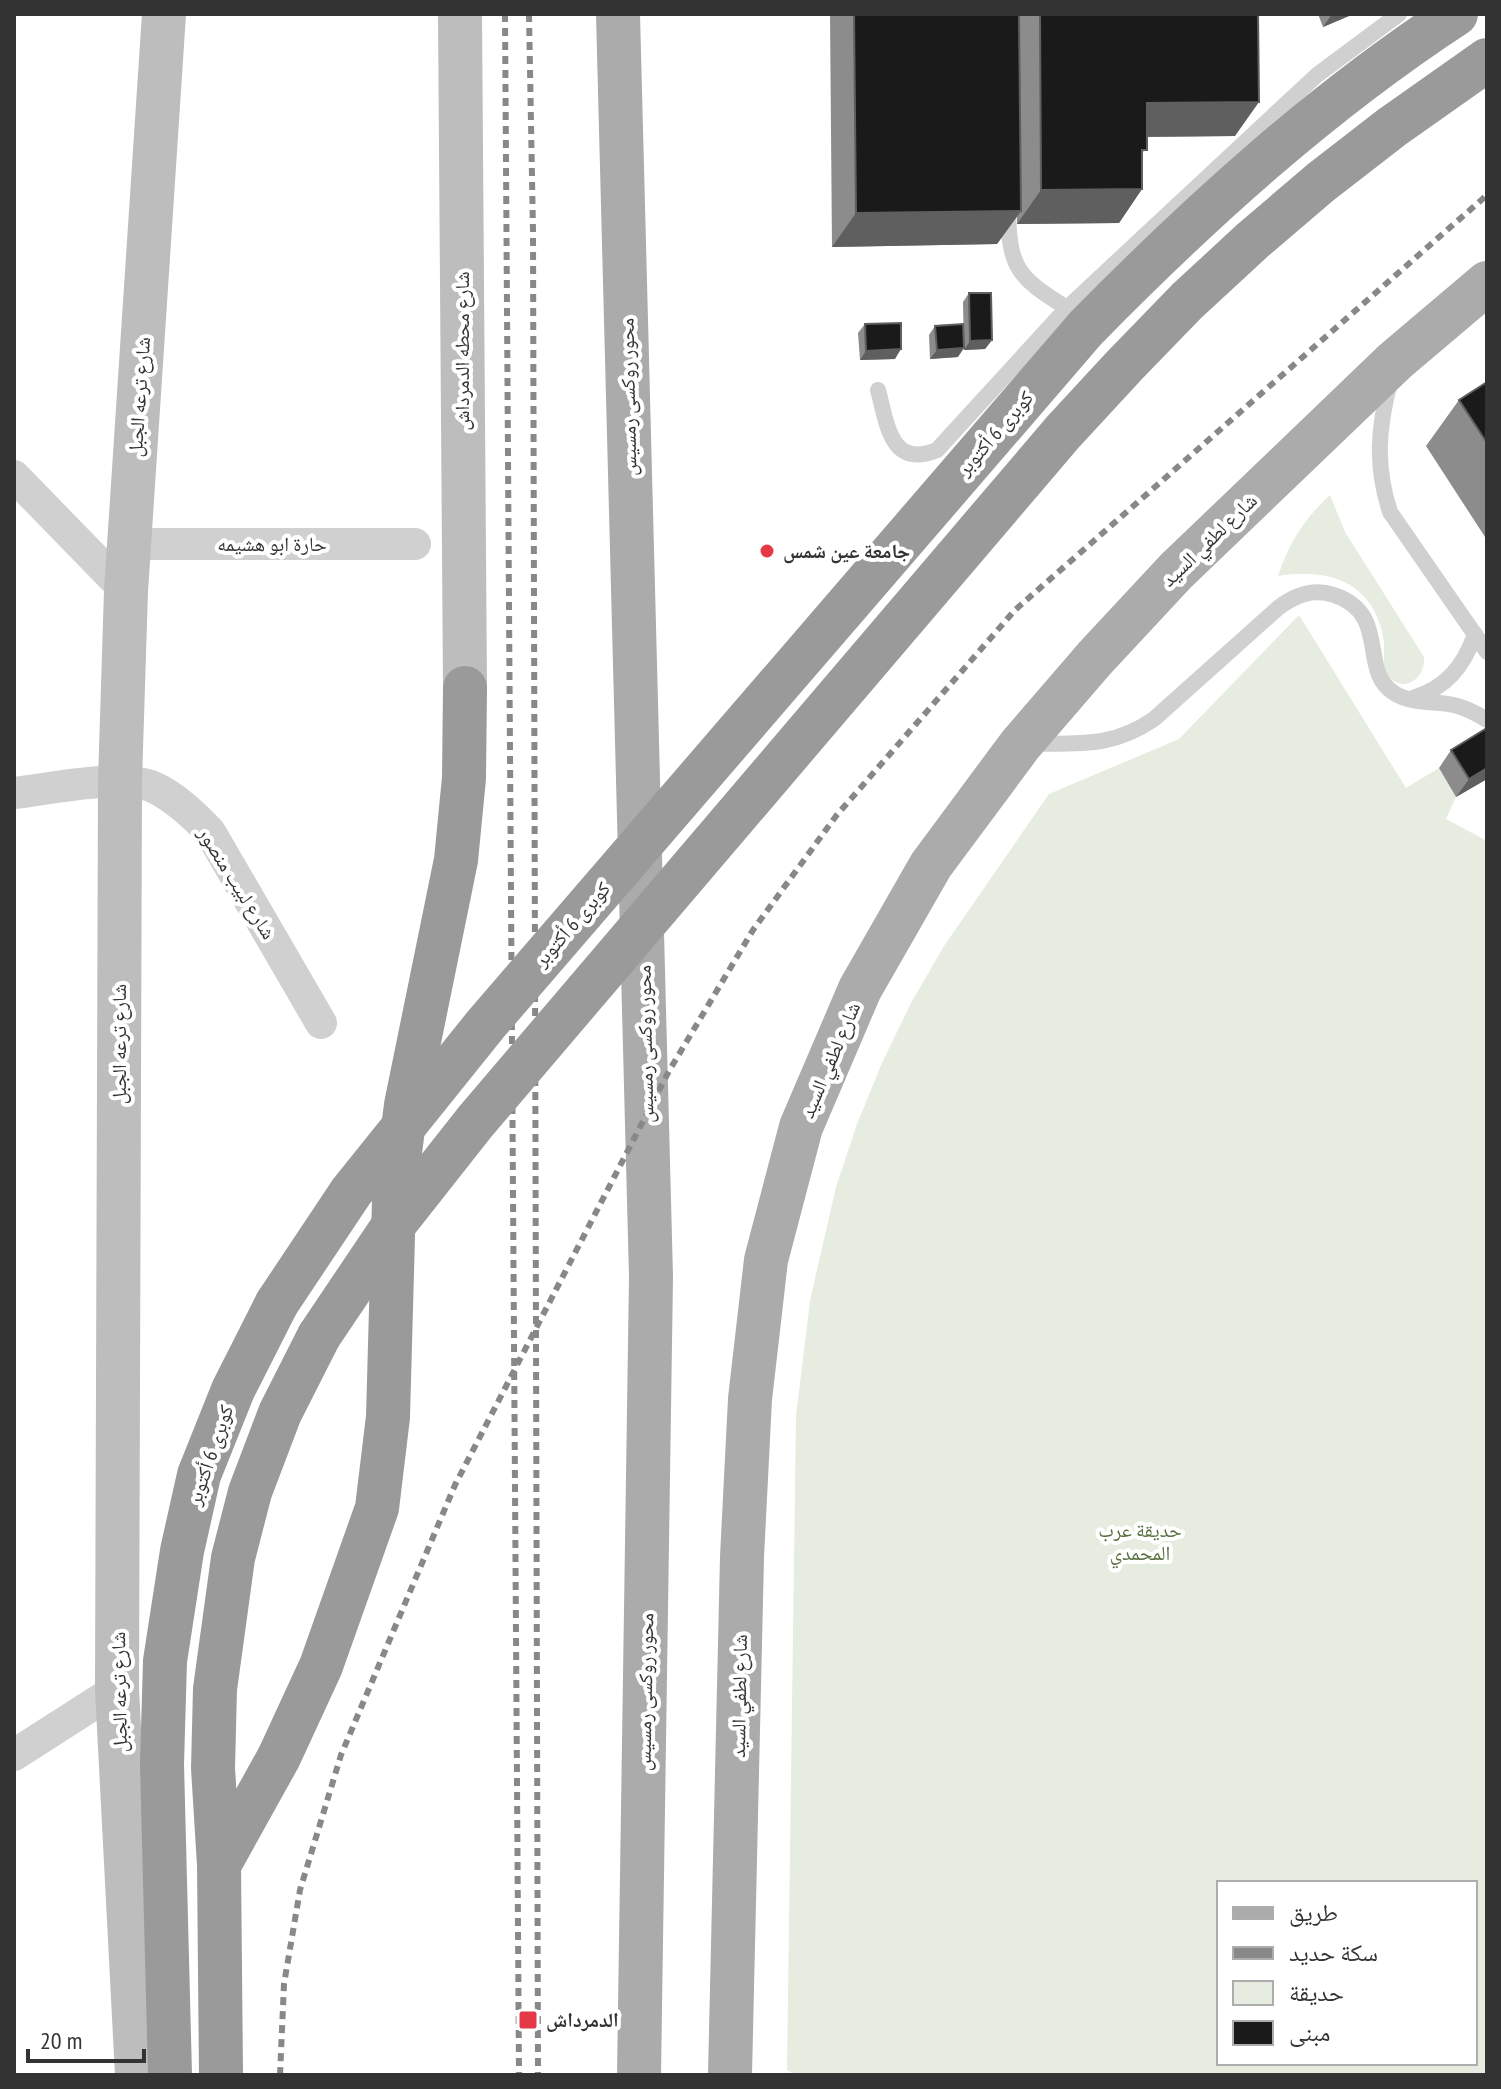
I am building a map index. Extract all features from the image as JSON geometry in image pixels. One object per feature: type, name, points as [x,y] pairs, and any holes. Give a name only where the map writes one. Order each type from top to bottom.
[{"type":"highway","name":"كوبرى 6 أكتوبر","points":[[170,2075],[162,1764],[165,1661],[182,1551],[199,1475],[233,1390],[277,1303],[351,1192],[486,1024],[1086,328],[1151,262],[1288,139],[1360,82],[1456,14]]},
{"type":"highway","points":[[221,2075],[219,1865],[213,1768],[215,1689],[233,1558],[250,1492],[280,1413],[319,1336],[378,1247],[433,1173],[527,1058],[1063,432],[1187,301],[1253,240],[1392,127],[1487,60]]},
{"type":"highway","points":[[219,1865],[279,1757],[321,1666],[377,1508],[388,1417],[394,1200],[409,1090],[456,860],[464,778],[465,688]]},
{"type":"main road","name":"شارع ترعه الجبل","points":[[137,2075],[117,1689],[120,781],[126,591],[164,14]]},
{"type":"main road","name":"شارع محطه الدمرداش","points":[[460,14],[465,688]]},
{"type":"main road","name":"محور روكسى رمسيس","points":[[618,14],[651,1277],[639,2075]]},
{"type":"main road","name":"شارع لطفي السيد","points":[[730,2075],[742,1557],[750,1399],[766,1260],[801,1127],[860,989],[931,865],[1020,745],[1176,571],[1395,361],[1487,283]]},
{"type":"street","points":[[14,476],[126,591]]},
{"type":"street","name":"حارة ابو هشيمه","points":[[129,544],[415,544]]},
{"type":"street","points":[[14,793],[120,781]]},
{"type":"street","name":"شارع لبيب منصور","points":[[120,781],[149,785],[192,813],[210,832],[321,1023]]},
{"type":"street","points":[[14,1755],[117,1689]]},
{"type":"lane","points":[[878,390],[892,439],[898,447],[916,455],[937,450],[1067,308],[1317,75],[1390,17]]},
{"type":"lane","points":[[1008,187],[1011,253],[1018,268],[1038,290],[1067,308]]},
{"type":"lane","points":[[1395,361],[1378,436],[1382,486],[1390,512],[1487,652]]},
{"type":"lane","points":[[1020,745],[1107,742],[1141,729],[1278,608],[1291,598],[1317,592],[1344,598],[1357,608],[1372,636],[1379,677],[1386,688],[1408,700],[1465,708],[1487,720]]},
{"type":"lane","points":[[1408,700],[1427,694],[1451,676],[1468,653],[1475,634]]},
{"type":"green space","points":[[1330,495],[1345,532],[1424,657],[1422,671],[1413,681],[1402,684],[1389,677],[1384,664],[1384,641],[1379,621],[1360,593],[1332,577],[1315,574],[1278,576],[1298,532]]},
{"type":"green space","name":"حديقة عرب المحمدي","points":[[1299,615],[1406,788],[1439,768],[1456,797],[1446,819],[1487,841],[1487,2075],[796,2075],[787,2070],[796,1416],[810,1301],[836,1187],[882,1063],[911,1003],[944,946],[1049,794],[1179,739]]},
{"type":"building","points":[[854,14],[1019,14],[1021,211],[856,213]]},
{"type":"building","points":[[1040,14],[1258,14],[1259,102],[1147,103],[1147,150],[1142,150],[1142,189],[1041,190]]},
{"type":"building","points":[[969,293],[991,293],[992,340],[970,341]]},
{"type":"building","points":[[901,323],[901,349],[866,351],[865,324]]},
{"type":"building","points":[[963,324],[964,348],[937,350],[935,326]]},
{"type":"building","points":[[1487,382],[1487,443],[1459,400]]},
{"type":"building","points":[[1487,728],[1487,768],[1469,779],[1451,750]]},
{"type":"railway","points":[[505,14],[519,2075]]},
{"type":"railway","points":[[529,14],[533,231],[538,2075]]},
{"type":"railway","points":[[280,2075],[284,1984],[300,1890],[341,1755],[455,1485],[669,1071],[753,930],[836,816],[1015,610],[1487,195]]},
{"type":"place","name":"جامعة عين شمس","points":[[767,551]]},
{"type":"place","name":"الدمرداش","points":[[528,2020]]}]
